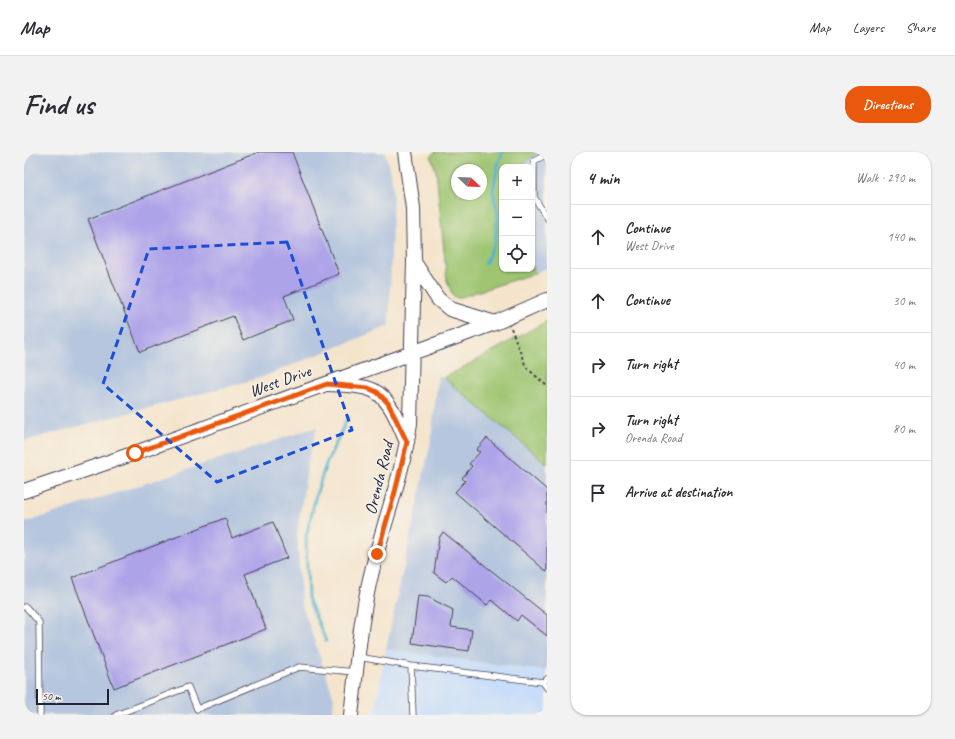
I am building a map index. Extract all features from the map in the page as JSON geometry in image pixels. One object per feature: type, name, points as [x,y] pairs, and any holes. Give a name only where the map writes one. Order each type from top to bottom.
[{"type":"street","name":"Orenda Road","points":[[351,715],[368,588],[395,492],[410,423],[414,262],[413,208],[405,152]]},
{"type":"street","points":[[414,262],[438,299],[450,309],[495,323]]},
{"type":"street","name":"West Drive","points":[[24,491],[135,453],[495,323],[547,300]]},
{"type":"street","points":[[327,384],[368,388],[377,392],[388,403],[407,442]]},
{"type":"lane","points":[[547,154],[534,161],[534,197],[547,218]]},
{"type":"lane","points":[[24,607],[26,607],[39,622],[40,715]]},
{"type":"lane","points":[[358,657],[411,666],[545,681],[547,688]]},
{"type":"lane","points":[[411,666],[413,715]]},
{"type":"lane","points":[[116,715],[188,687],[197,709],[299,667],[356,672]]},
{"type":"path","points":[[508,317],[526,367],[547,386]]},
{"type":"highlighted area","points":[[287,242],[352,430],[217,482],[103,384],[149,249]]},
{"type":"shaded area","points":[[24,152],[385,152],[393,185],[389,326],[260,378],[24,441]]},
{"type":"shaded area","points":[[537,152],[547,152],[547,268],[535,273],[535,164],[523,164]]},
{"type":"shaded area","points":[[438,375],[444,378],[547,464],[547,668],[543,671],[386,649],[431,441]]},
{"type":"shaded area","points":[[317,427],[308,462],[297,534],[301,602],[334,698],[332,715],[24,715],[24,523]]},
{"type":"shaded area","points":[[386,649],[543,671],[547,668],[547,715],[378,715],[375,710]]},
{"type":"green space","points":[[435,152],[537,152],[523,164],[499,164],[499,272],[535,273],[458,298],[453,296],[447,281],[436,171],[431,156]]},
{"type":"green space","points":[[547,321],[547,464],[444,378]]},
{"type":"building","points":[[259,152],[292,152],[339,274],[284,296],[293,320],[243,340],[233,316],[140,352],[88,219]]},
{"type":"building","points":[[487,438],[547,490],[547,572],[455,492],[465,481],[462,478],[472,466],[469,464],[480,452],[476,450]]},
{"type":"building","points":[[225,518],[232,538],[273,522],[287,558],[245,574],[266,629],[114,688],[72,578]]},
{"type":"building","points":[[443,532],[547,615],[547,636],[521,615],[517,621],[492,600],[487,605],[452,576],[446,582],[434,573],[439,538]]},
{"type":"building","points":[[418,596],[428,597],[453,610],[451,627],[472,630],[469,651],[412,643]]},
{"type":"waterway","points":[[485,264],[495,242],[498,216],[493,191],[498,164],[503,152]]},
{"type":"waterway","points":[[326,641],[308,598],[306,537],[316,495],[326,464],[348,417]]},
{"type":"route","points":[[135,453],[327,384],[368,388],[377,392],[388,403],[407,442],[395,492],[377,554]]}]
